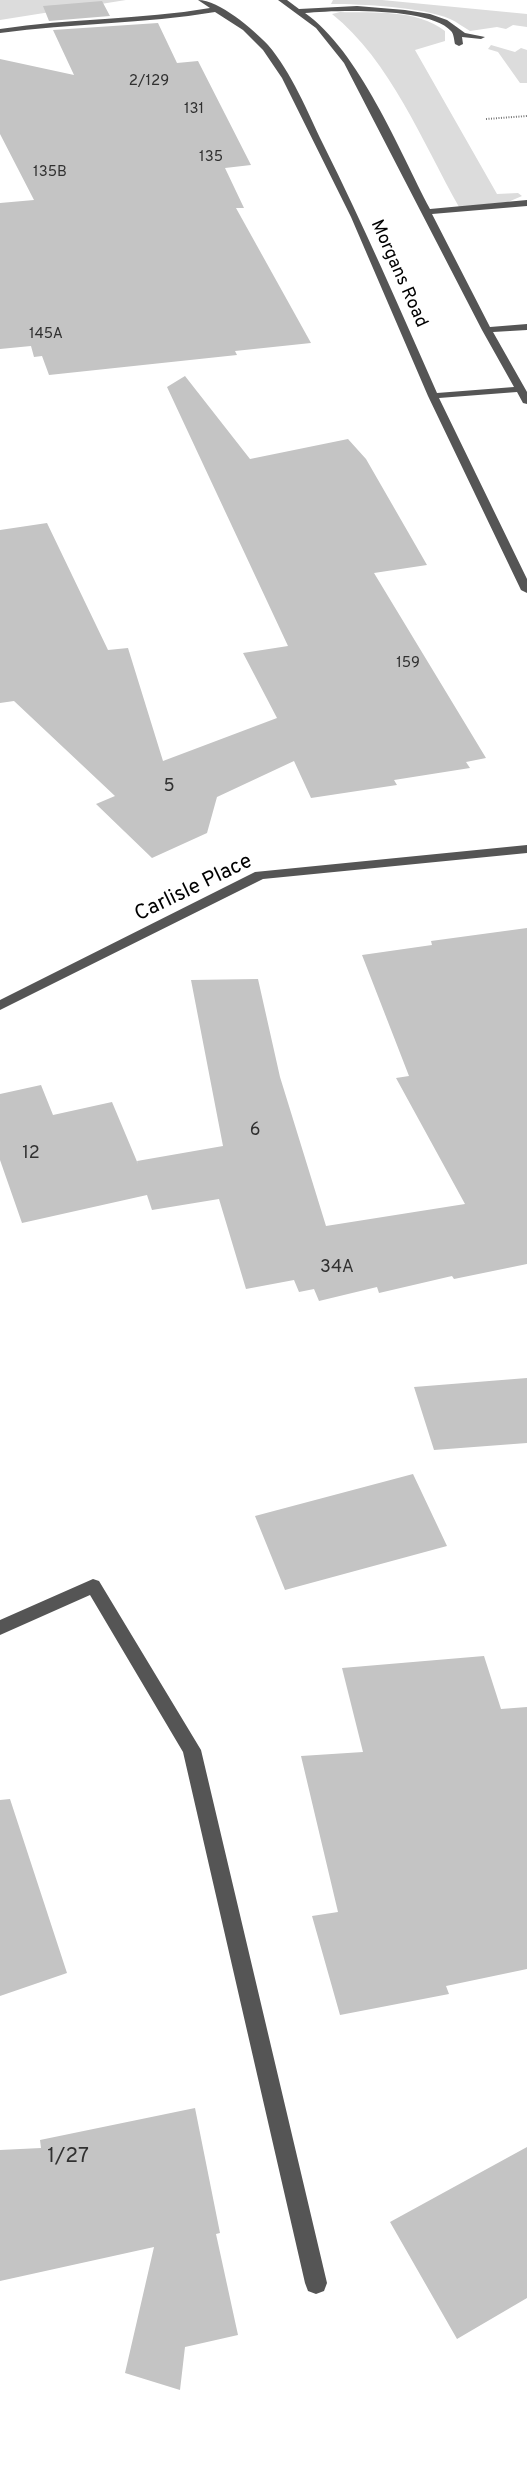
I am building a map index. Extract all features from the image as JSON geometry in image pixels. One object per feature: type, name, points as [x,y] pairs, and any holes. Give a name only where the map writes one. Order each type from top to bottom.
[{"type":"street","name":"Morgans Road","points":[[202,0],[246,28],[266,48],[286,78],[355,217],[433,396],[527,590]]},
{"type":"street","points":[[282,0],[319,26],[348,62],[487,330],[527,401]]},
{"type":"street","points":[[299,11],[337,8],[411,13],[440,20],[463,35],[481,37]]},
{"type":"street","points":[[0,31],[73,22],[163,18],[219,9]]},
{"type":"street","points":[[457,32],[459,44]]},
{"type":"street","points":[[426,212],[527,203]]},
{"type":"street","points":[[487,330],[527,327]]},
{"type":"street","points":[[433,396],[520,389]]},
{"type":"street","name":"Carlisle Place","points":[[0,1006],[260,875],[527,849]]},
{"type":"street","points":[[0,1628],[93,1586],[192,1750],[316,2283]]},
{"type":"path","points":[[486,119],[527,116]]},
{"type":"shaded area","points":[[0,0],[126,0],[0,20]]},
{"type":"shaded area","points":[[333,0],[382,0],[527,14],[527,27],[513,25],[506,29],[497,27],[470,31],[438,15],[408,9],[331,4]]},
{"type":"shaded area","points":[[340,12],[408,16],[422,19],[445,31],[445,41],[415,50],[497,194],[518,193],[522,196],[508,202],[459,207],[388,78],[353,33],[332,14]]},
{"type":"shaded area","points":[[491,45],[515,52],[521,48],[527,50],[527,83],[520,83],[498,52],[488,49]]},
{"type":"building","points":[[102,1],[110,16],[49,21],[43,6]]},
{"type":"building","points":[[158,23],[177,63],[198,61],[251,165],[225,168],[244,208],[236,208],[311,343],[235,351],[237,355],[49,375],[42,356],[34,357],[31,346],[0,349],[0,203],[34,200],[0,134],[0,59],[74,75],[53,30]]},
{"type":"building","points":[[185,376],[250,459],[348,439],[366,459],[427,565],[374,573],[486,758],[466,762],[470,768],[394,780],[397,785],[311,798],[294,761],[217,797],[207,833],[152,858],[96,804],[115,796],[14,701],[0,703],[0,530],[47,523],[108,650],[128,648],[163,761],[277,718],[243,653],[288,646],[167,387]]},
{"type":"building","points":[[527,928],[527,1264],[454,1279],[452,1276],[379,1293],[377,1287],[319,1301],[314,1289],[299,1292],[294,1280],[246,1289],[219,1199],[152,1210],[147,1195],[22,1223],[0,1160],[0,1094],[41,1085],[53,1115],[112,1102],[138,1164],[137,1161],[223,1146],[191,980],[258,979],[280,1077],[326,1226],[465,1204],[396,1078],[409,1076],[362,955],[432,945],[431,941]]},
{"type":"building","points":[[527,1378],[527,1443],[434,1450],[414,1387]]},
{"type":"building","points":[[413,1474],[447,1546],[285,1590],[255,1516]]},
{"type":"building","points":[[484,1656],[501,1709],[527,1707],[527,1969],[446,1986],[449,1994],[340,2015],[312,1916],[338,1912],[301,1756],[363,1752],[342,1668]]},
{"type":"building","points":[[10,1799],[67,1973],[0,1996],[0,1800]]},
{"type":"building","points":[[195,2108],[220,2233],[216,2234],[238,2335],[185,2347],[180,2390],[125,2373],[154,2247],[0,2281],[0,2150],[41,2148],[40,2140]]},
{"type":"building","points":[[527,2147],[527,2298],[457,2339],[390,2222]]}]
